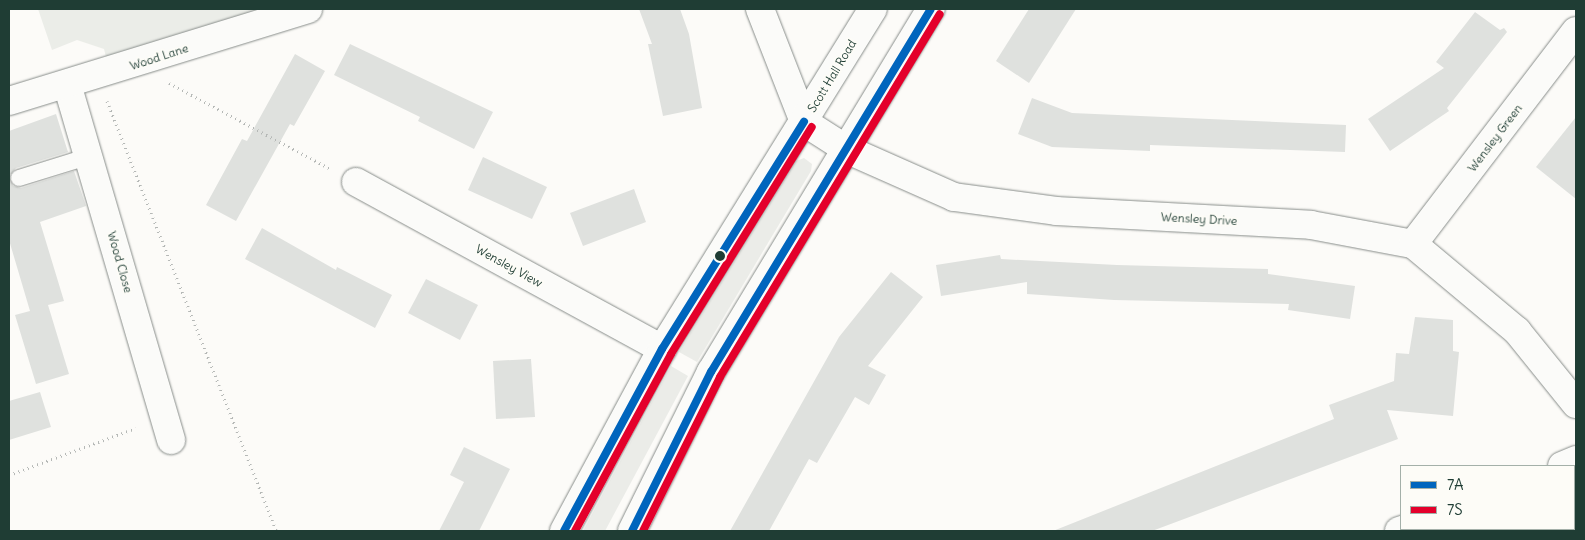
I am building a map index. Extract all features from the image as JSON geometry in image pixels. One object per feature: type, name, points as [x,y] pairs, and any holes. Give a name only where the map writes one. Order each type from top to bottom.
[{"type":"main road","name":"Wood Lane","points":[[9,102],[134,65],[308,9]]},
{"type":"main road","points":[[760,9],[791,93],[804,122]]},
{"type":"main road","name":"Scott Hall Road","points":[[564,531],[662,349],[873,9]]},
{"type":"main road","points":[[632,531],[711,372],[848,150],[932,9]]},
{"type":"main road","name":"Wensley Green","points":[[1414,244],[1576,31]]},
{"type":"main road","name":"Wood Close","points":[[67,84],[90,156],[168,428]]},
{"type":"main road","points":[[791,93],[825,88]]},
{"type":"main road","name":"Wensley Drive","points":[[804,122],[848,150],[954,197],[1056,211],[1310,225],[1414,244],[1517,331],[1576,404]]},
{"type":"main road","name":"Wensley View","points":[[356,182],[662,349]]},
{"type":"main road","points":[[1564,465],[1576,460]]},
{"type":"lane","points":[[19,178],[90,156]]},
{"type":"path","points":[[134,65],[356,182]]},
{"type":"path","points":[[97,76],[276,531]]},
{"type":"path","points":[[9,475],[168,428]]},
{"type":"shaded area","points":[[38,9],[263,9],[106,57],[104,49],[77,40],[52,50]]},
{"type":"shaded area","points":[[804,158],[812,164],[811,171],[697,362],[679,352],[796,161]]},
{"type":"shaded area","points":[[671,366],[688,376],[605,531],[583,531]]},
{"type":"building","points":[[639,9],[680,9],[689,34],[702,108],[663,116],[648,44],[652,44]]},
{"type":"building","points":[[1029,9],[1076,9],[1029,83],[996,61]]},
{"type":"building","points":[[1475,12],[1500,30],[1504,28],[1507,32],[1447,108],[1449,111],[1390,151],[1368,119],[1444,68],[1436,62]]},
{"type":"building","points":[[350,44],[493,112],[474,149],[418,121],[420,117],[334,75]]},
{"type":"building","points":[[295,54],[325,71],[294,126],[290,124],[236,221],[206,205],[242,139],[247,141]]},
{"type":"building","points":[[1032,98],[1072,113],[1346,125],[1345,152],[1150,145],[1150,151],[1052,147],[1018,134]]},
{"type":"building","points":[[56,114],[68,152],[16,168],[9,176],[9,131]]},
{"type":"building","points":[[1576,117],[1576,199],[1536,167]]},
{"type":"building","points":[[483,157],[547,187],[532,219],[468,190]]},
{"type":"building","points":[[74,171],[86,206],[40,222],[64,301],[48,305],[69,374],[36,384],[15,315],[30,311],[9,240],[9,176],[13,186],[21,188]]},
{"type":"building","points":[[634,189],[646,222],[583,246],[570,213]]},
{"type":"building","points":[[262,228],[336,270],[337,267],[392,295],[375,328],[245,259]]},
{"type":"building","points":[[1000,255],[1001,259],[1117,265],[1268,269],[1268,274],[1355,286],[1350,319],[1288,310],[1289,304],[1114,300],[1027,294],[1027,282],[941,296],[936,265]]},
{"type":"building","points":[[891,272],[923,297],[868,366],[886,375],[869,405],[855,397],[817,463],[809,459],[769,531],[730,531],[839,337]]},
{"type":"building","points":[[426,279],[478,305],[460,340],[408,313]]},
{"type":"building","points":[[1415,317],[1453,320],[1453,351],[1459,352],[1453,416],[1387,410],[1398,439],[1152,531],[1053,531],[1334,419],[1329,405],[1394,381],[1396,353],[1409,354]]},
{"type":"building","points":[[531,359],[535,417],[496,419],[493,361]]},
{"type":"building","points":[[40,392],[51,427],[9,440],[9,401]]},
{"type":"building","points":[[464,447],[510,469],[479,531],[439,531],[464,482],[450,475]]},
{"type":"transit line","name":"7A","points":[[632,531],[711,372],[931,9]]},
{"type":"transit line","name":"7S","points":[[643,531],[720,377],[940,14]]},
{"type":"transit line","name":"7A","points":[[564,531],[662,349],[804,122]]},
{"type":"transit line","name":"7S","points":[[575,531],[671,354],[812,127]]}]
